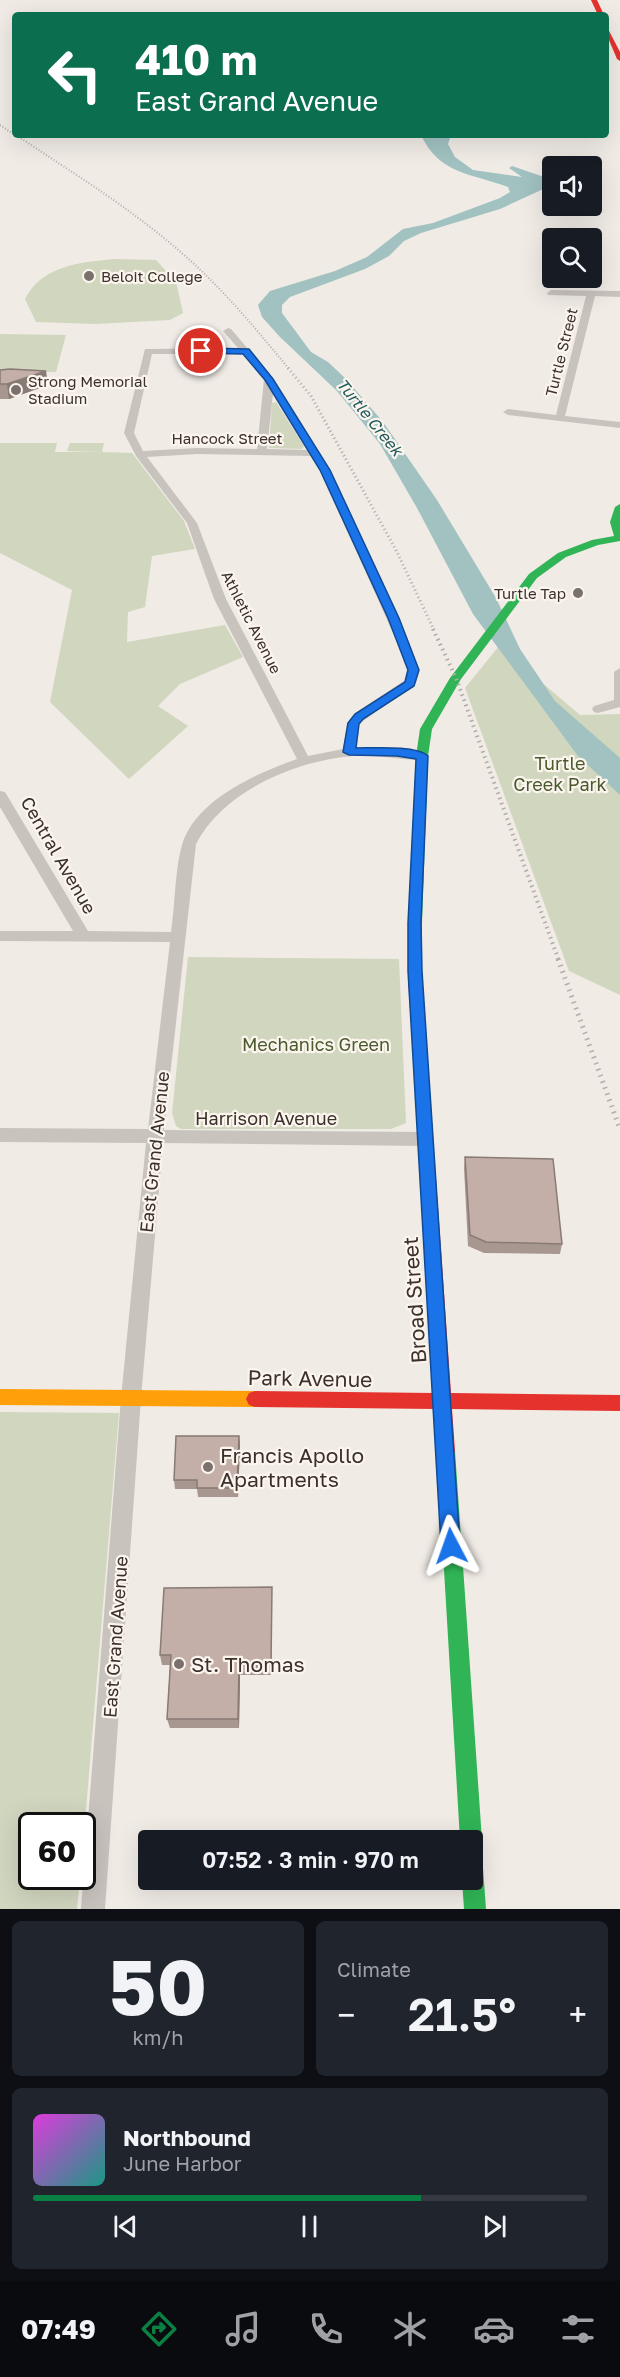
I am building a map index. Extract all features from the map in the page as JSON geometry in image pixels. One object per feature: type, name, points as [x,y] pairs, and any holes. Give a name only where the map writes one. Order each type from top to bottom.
[{"type":"main road","points":[[609,34],[620,59]]},
{"type":"main road","points":[[422,756],[426,729],[456,678],[533,576],[562,555],[596,542],[620,538],[615,530],[615,519],[620,507]]},
{"type":"main road","points":[[514,601],[534,586],[563,571]]},
{"type":"main road","name":"Broad Street","points":[[422,756],[415,947],[425,1139],[470,1830]]},
{"type":"main road","name":"Park Avenue","points":[[0,1397],[315,1398],[442,1402],[620,1403]]},
{"type":"main road","points":[[474,1890],[475,1909]]},
{"type":"street","points":[[551,293],[620,294]]},
{"type":"street","name":"Turtle Street","points":[[560,418],[591,293]]},
{"type":"street","points":[[228,331],[269,379],[325,470],[393,618],[413,670],[410,683],[359,716],[353,723],[349,752]]},
{"type":"street","name":"Athletic Avenue","points":[[246,351],[148,351],[129,433],[140,454],[192,524],[220,599],[304,761]]},
{"type":"street","points":[[262,452],[269,379]]},
{"type":"street","points":[[508,412],[620,426]]},
{"type":"street","name":"Hancock Street","points":[[140,454],[197,451],[315,453]]},
{"type":"street","points":[[598,709],[619,704],[620,672]]},
{"type":"street","name":"East Grand Avenue","points":[[93,1909],[131,1398],[155,1137],[189,844],[198,825],[216,807],[275,772],[304,761],[349,752],[397,752],[422,756]]},
{"type":"street","name":"Central Avenue","points":[[0,795],[83,936]]},
{"type":"street","points":[[0,936],[177,937]]},
{"type":"street","name":"Harrison Avenue","points":[[0,1135],[425,1139]]},
{"type":"green space","points":[[115,259],[156,260],[176,282],[183,313],[170,320],[96,324],[36,322],[25,299],[42,279],[64,267]]},
{"type":"green space","points":[[0,334],[66,335],[56,372],[0,373]]},
{"type":"green space","points":[[276,402],[304,446],[302,449],[269,448],[272,403]]},
{"type":"green space","points":[[0,443],[57,443],[55,452],[99,452],[67,451],[70,443],[104,443],[102,452],[132,453],[184,521],[195,549],[152,556],[145,607],[128,612],[127,642],[225,625],[243,657],[180,684],[158,706],[188,726],[129,779],[50,702],[72,590],[0,553]]},
{"type":"green space","name":"Turtle Creek Park","points":[[499,646],[580,715],[620,714],[620,995],[569,971],[465,688]]},
{"type":"green space","name":"Mechanics Green","points":[[188,957],[399,959],[406,1123],[391,1129],[181,1129],[176,1126],[172,1113]]},
{"type":"green space","points":[[0,1412],[119,1413],[86,1812],[18,1812],[18,1890],[79,1890],[77,1909],[0,1909]]},
{"type":"water","name":"Turtle Creek","points":[[423,138],[450,138],[448,144],[455,157],[473,170],[522,177],[509,168],[512,166],[542,176],[542,190],[500,209],[421,233],[404,241],[389,256],[365,269],[290,297],[282,305],[282,313],[311,352],[328,362],[346,379],[383,422],[437,500],[496,598],[520,649],[555,701],[620,758],[620,795],[578,756],[473,614],[380,444],[337,391],[262,317],[258,305],[270,291],[335,271],[367,257],[403,229],[433,223],[500,198],[510,192],[508,187],[458,171],[437,158]]},
{"type":"building","points":[[0,370],[46,371],[7,384],[0,384]]},
{"type":"building","points":[[465,1157],[553,1159],[562,1244],[486,1242],[470,1235]]},
{"type":"building","name":"Francis Apollo Apartments","points":[[176,1436],[239,1436],[237,1488],[197,1488],[197,1480],[174,1480]]},
{"type":"building","name":"St. Thomas","points":[[272,1587],[271,1665],[239,1665],[238,1719],[167,1719],[171,1655],[160,1655],[164,1588]]},
{"type":"railway","points":[[0,125],[12,133]]},
{"type":"railway","points":[[20,138],[123,207],[184,255],[226,295],[289,369]]},
{"type":"railway","points":[[288,368],[311,396],[396,550],[434,630]]},
{"type":"railway","points":[[433,629],[456,678],[559,961]]},
{"type":"railway","points":[[558,959],[620,1129]]},
{"type":"traffic: fast","points":[[620,507],[615,522],[620,538]]},
{"type":"traffic: fast","points":[[415,978],[422,756],[426,729],[456,678],[533,576],[562,555],[596,542],[620,538]]},
{"type":"traffic: fast","points":[[446,1451],[470,1830]]},
{"type":"traffic: fast","points":[[474,1890],[475,1909]]},
{"type":"traffic: slow","points":[[0,1397],[255,1399]]},
{"type":"traffic: jam","points":[[594,0],[600,12]]},
{"type":"traffic: jam","points":[[609,34],[620,59]]},
{"type":"traffic: jam","points":[[415,978],[446,1451]]},
{"type":"traffic: jam","points":[[255,1399],[620,1403]]},
{"type":"place","name":"Beloit College","points":[[89,276]]},
{"type":"place","name":"Strong Memorial Stadium","points":[[16,390]]},
{"type":"place","name":"Turtle Tap","points":[[578,593]]},
{"type":"place","name":"Francis Apollo Apartments","points":[[208,1467]]},
{"type":"place","name":"St. Thomas","points":[[179,1664]]},
{"type":"route","points":[[201,351],[246,351],[269,379],[325,470],[412,664],[413,677],[410,683],[359,716],[353,723],[349,752],[397,752],[422,756],[415,971],[451,1546]]}]
